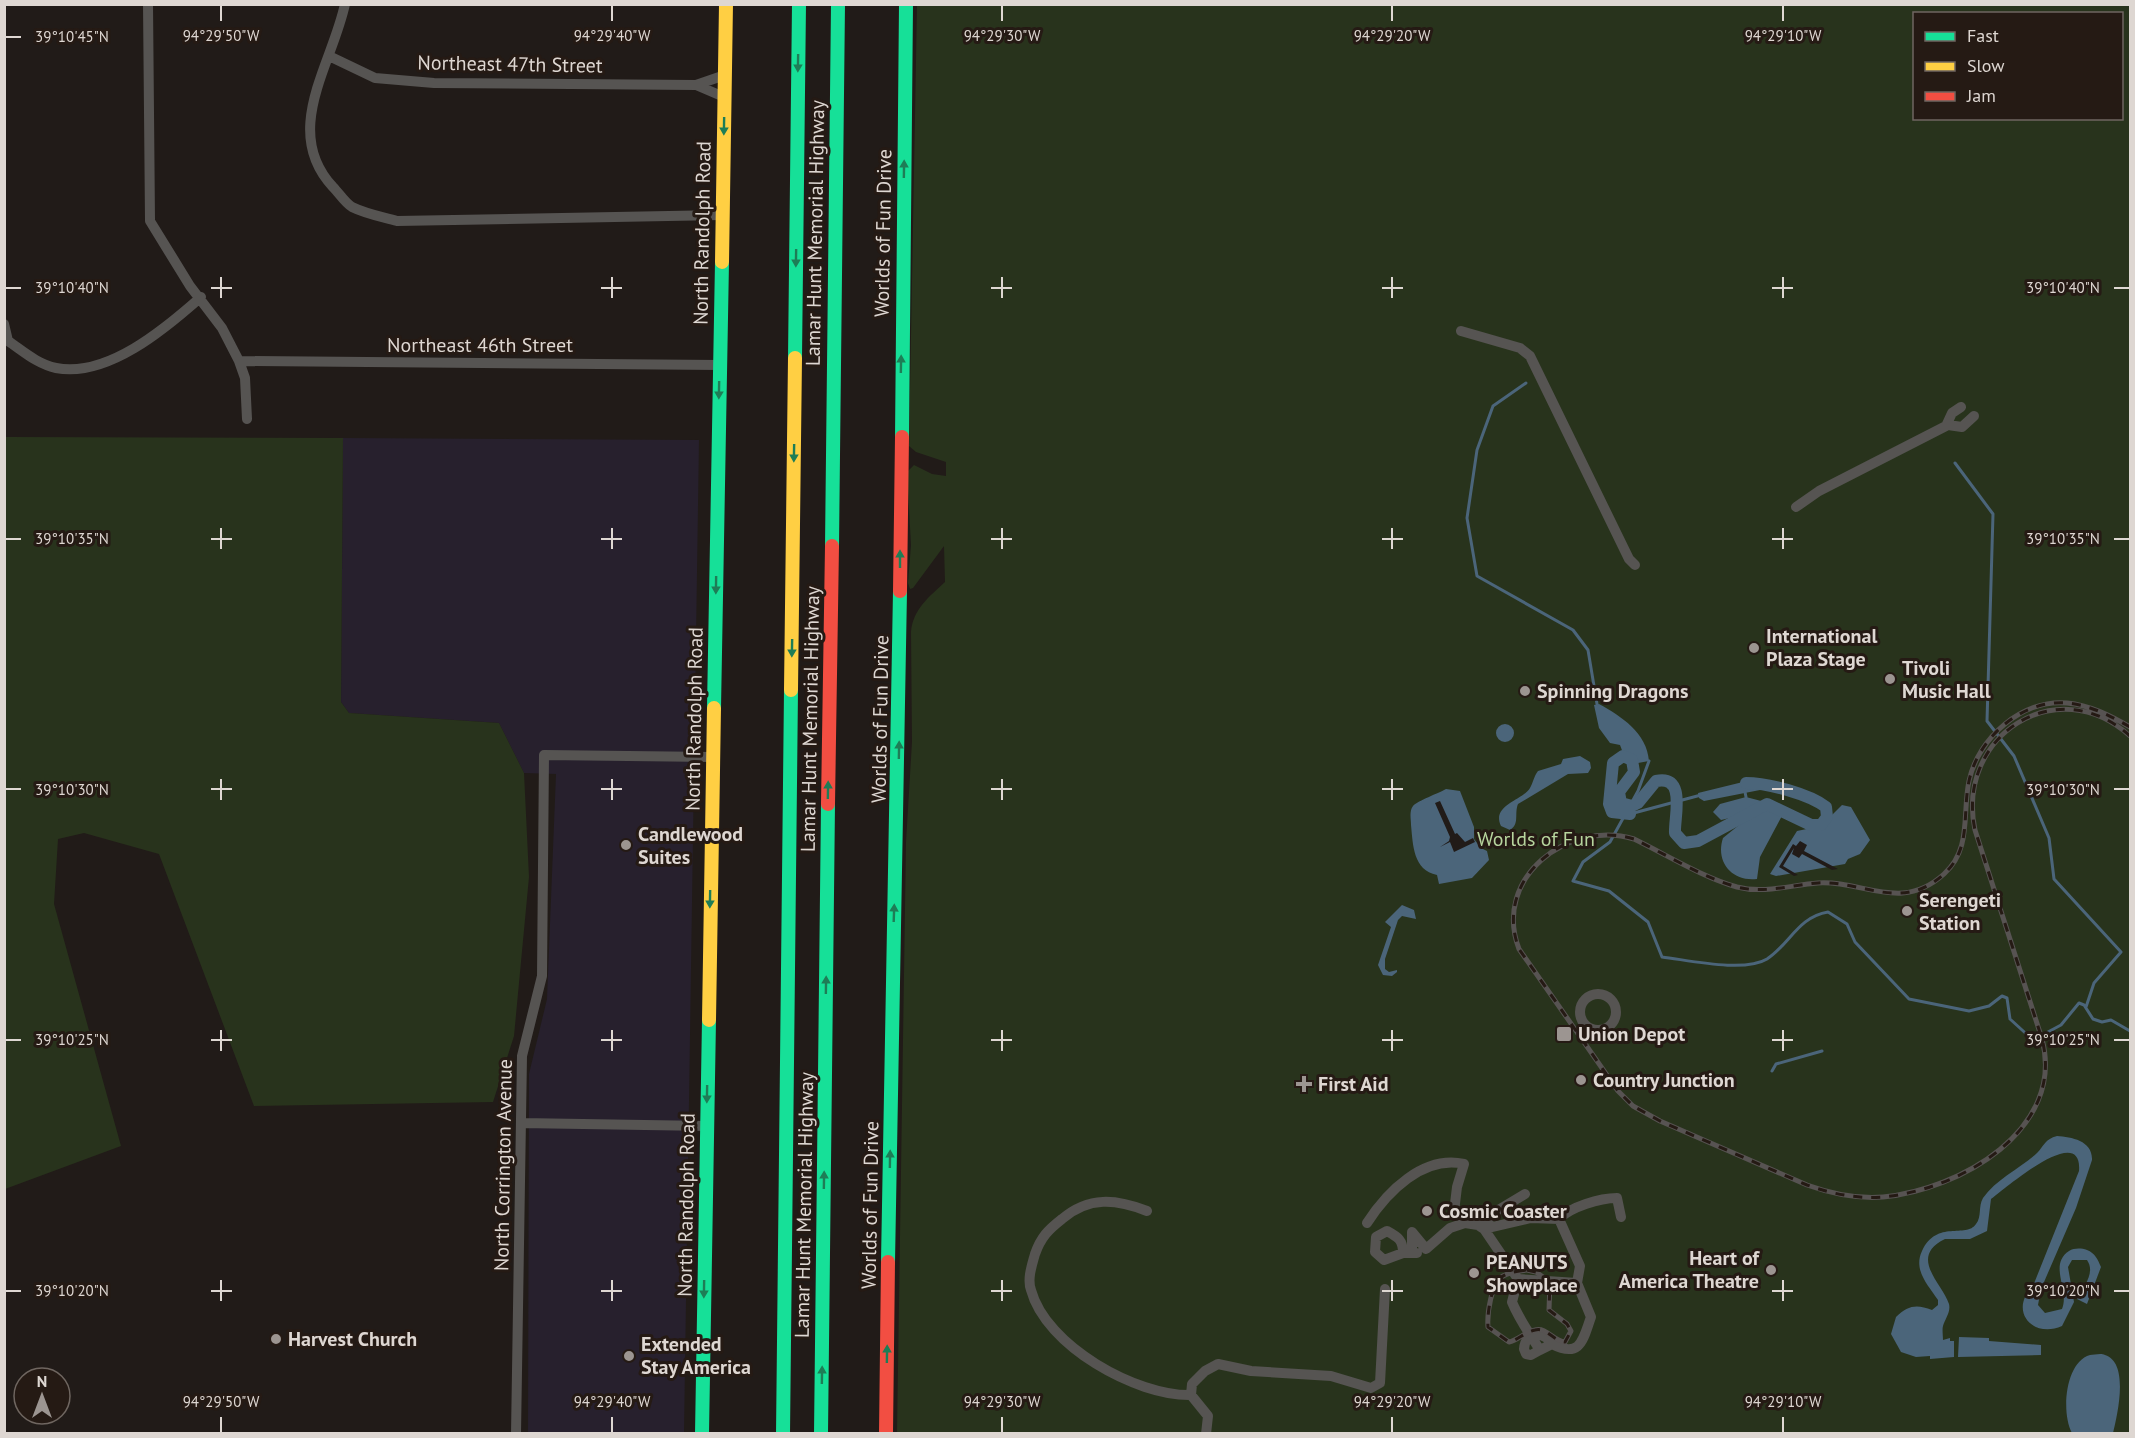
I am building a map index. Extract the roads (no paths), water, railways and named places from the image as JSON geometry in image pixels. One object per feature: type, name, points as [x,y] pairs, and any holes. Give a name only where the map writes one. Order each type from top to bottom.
[{"type":"main road","name":"North Randolph Road","points":[[702,1434],[726,4]]},
{"type":"main road","name":"Lamar Hunt Memorial Highway","points":[[783,1434],[799,4]]},
{"type":"main road","name":"Lamar Hunt Memorial Highway","points":[[821,1434],[838,4]]},
{"type":"main road","name":"Worlds of Fun Drive","points":[[886,1434],[892,972],[898,772],[906,4]]},
{"type":"street","points":[[148,4],[150,221],[190,286],[201,297],[222,328],[239,361],[245,378],[247,419]]},
{"type":"street","points":[[345,4],[329,56],[312,99],[309,130],[320,173],[351,207],[397,221],[722,215]]},
{"type":"street","name":"Northeast 47th Street","points":[[329,56],[375,78],[434,83],[696,85],[724,75]]},
{"type":"street","name":"Northeast 47th Street","points":[[696,85],[724,97]]},
{"type":"street","points":[[4,324],[6,342],[40,363],[69,370],[88,368],[126,352],[166,327],[201,297]]},
{"type":"street","points":[[1461,331],[1520,348],[1530,356],[1629,559],[1635,565]]},
{"type":"street","name":"Northeast 46th Street","points":[[239,361],[720,365]]},
{"type":"street","points":[[1948,425],[1952,413],[1961,406]]},
{"type":"street","points":[[1796,507],[1819,491],[1948,425],[1962,428],[1974,416]]},
{"type":"street","name":"North Corrington Avenue","points":[[516,1434],[522,1056],[542,976],[544,755],[712,757]]},
{"type":"street","points":[[521,1123],[707,1126]]},
{"type":"street","points":[[1367,1223],[1374,1210],[1410,1176],[1425,1168],[1464,1164],[1457,1187],[1454,1212],[1449,1217],[1450,1228]]},
{"type":"street","points":[[1483,1228],[1494,1212],[1525,1194]]},
{"type":"street","points":[[1454,1212],[1465,1223],[1483,1228],[1531,1218],[1559,1219],[1580,1207],[1617,1198],[1621,1217]]},
{"type":"street","points":[[1147,1211],[1112,1201],[1091,1203],[1074,1209],[1040,1239],[1031,1270],[1030,1289],[1039,1308],[1064,1339],[1082,1356],[1112,1373],[1149,1388],[1191,1395],[1208,1416],[1206,1434]]},
{"type":"street","points":[[1531,1335],[1543,1335],[1552,1344],[1568,1350],[1576,1348],[1581,1343],[1592,1317],[1577,1283],[1580,1266],[1559,1219]]},
{"type":"street","points":[[1416,1252],[1450,1228],[1465,1223]]},
{"type":"street","points":[[1483,1228],[1518,1279],[1512,1302],[1531,1335],[1540,1350],[1552,1344]]},
{"type":"street","points":[[1518,1279],[1577,1283]]},
{"type":"street","points":[[1191,1395],[1192,1384],[1205,1371],[1218,1364],[1251,1371],[1331,1376],[1371,1388],[1380,1383],[1385,1289]]},
{"type":"water","points":[[1599,704],[1632,726],[1643,742],[1649,761],[1638,763],[1617,757],[1616,755],[1623,753],[1620,745],[1610,743],[1599,728],[1594,705]]},
{"type":"water","points":[[1505,724],[1511,727],[1514,733],[1511,739],[1505,742],[1499,739],[1496,733],[1499,727]]},
{"type":"water","points":[[1580,756],[1590,762],[1591,768],[1588,773],[1568,774],[1518,804],[1513,828],[1510,830],[1501,826],[1500,813],[1526,793],[1538,771],[1561,764],[1563,759]]},
{"type":"water","points":[[1747,781],[1762,785],[1760,790],[1704,801],[1699,798],[1698,793]]},
{"type":"water","points":[[1446,789],[1460,791],[1474,827],[1474,839],[1481,848],[1487,851],[1489,860],[1472,878],[1439,884],[1437,875],[1423,868],[1416,856],[1411,813],[1415,804]]},
{"type":"water","points":[[1746,797],[1765,802],[1783,814],[1760,857],[1757,879],[1740,877],[1728,869],[1721,855],[1721,847],[1723,838],[1739,825],[1739,819],[1734,817],[1721,820],[1713,812],[1720,804]]},
{"type":"water","points":[[1842,805],[1851,807],[1870,840],[1860,854],[1848,859],[1845,864],[1776,876],[1770,874],[1797,831],[1821,826]]},
{"type":"water","points":[[1402,905],[1414,910],[1416,919],[1402,916],[1398,920],[1385,959],[1385,969],[1389,972],[1397,970],[1397,972],[1392,976],[1383,975],[1378,965],[1391,927],[1385,922]]},
{"type":"water","points":[[2057,1136],[2075,1139],[2085,1144],[2089,1148],[2092,1160],[2076,1208],[2041,1289],[2038,1305],[2045,1313],[2062,1309],[2064,1294],[2060,1263],[2063,1257],[2073,1249],[2087,1250],[2092,1253],[2101,1267],[2087,1304],[2077,1299],[2088,1280],[2089,1265],[2087,1260],[2072,1260],[2068,1267],[2074,1302],[2062,1326],[2042,1329],[2033,1326],[2024,1313],[2023,1305],[2026,1295],[2033,1286],[2079,1171],[2077,1157],[2068,1153],[2056,1155],[2025,1173],[1991,1199],[1987,1231],[1970,1239],[1945,1239],[1934,1246],[1929,1254],[1928,1262],[1931,1270],[1949,1304],[1949,1313],[1943,1327],[1943,1340],[1950,1338],[1950,1341],[1954,1341],[1954,1357],[1930,1359],[1930,1356],[1916,1357],[1901,1352],[1891,1334],[1896,1317],[1909,1308],[1917,1306],[1932,1310],[1938,1305],[1938,1300],[1926,1283],[1919,1265],[1922,1251],[1928,1241],[1943,1232],[1965,1230],[1976,1224],[1983,1198],[1988,1191],[2037,1153],[2047,1141]]},
{"type":"water","points":[[1959,1337],[1989,1338],[1989,1341],[2041,1345],[2041,1355],[1958,1357]]},
{"type":"water","points":[[2090,1355],[2105,1355],[2113,1360],[2117,1368],[2120,1391],[2113,1433],[2072,1433],[2069,1424],[2066,1401],[2070,1377],[2075,1367]]},
{"type":"waterway","points":[[1526,383],[1493,406],[1477,450],[1467,518],[1477,576],[1573,630],[1588,650],[1597,704]]},
{"type":"waterway","points":[[1955,463],[1993,514],[1987,721],[2014,756],[2049,838],[2054,879],[2121,952],[2094,983],[2086,1007]]},
{"type":"waterway","points":[[1630,814],[1612,812],[1609,804],[1613,763],[1623,756],[1632,760],[1634,772],[1619,792],[1621,803],[1632,806],[1638,803],[1656,781],[1666,781],[1672,784],[1677,799],[1675,833],[1684,843],[1698,841],[1767,804],[1811,825],[1821,825],[1827,817],[1826,807],[1819,802],[1776,787],[1746,783]]},
{"type":"waterway","points":[[1649,761],[1638,791],[1610,842],[1583,862],[1573,881],[1609,891],[1648,922],[1662,957],[1731,965],[1757,963],[1775,953],[1809,919],[1828,912],[1847,924],[1855,942],[1909,999],[1969,1011],[1989,1006],[2002,996],[2007,998],[2010,1019],[2033,1040],[2061,1025],[2079,1003],[2084,1005],[2093,1019],[2102,1022],[2111,1020],[2130,1031]]},
{"type":"waterway","points":[[1745,792],[1746,797]]},
{"type":"waterway","points":[[1630,814],[1701,795]]},
{"type":"waterway","points":[[1772,1071],[1776,1064],[1822,1051]]},
{"type":"railway","points":[[2130,727],[2108,715],[2067,703],[2050,703],[2034,707],[2004,724],[1992,736],[1974,765],[1969,781],[1959,854],[1944,874],[1928,885],[1912,891],[1882,892],[1835,883],[1747,889],[1711,878],[1634,839],[1609,835],[1584,838],[1561,846],[1542,860],[1526,878],[1516,899],[1513,923],[1519,949],[1618,1091],[1633,1106],[1660,1121],[1807,1185],[1835,1193],[1883,1197],[1913,1192],[1943,1182],[1973,1168],[2000,1150],[2022,1127],[2038,1101],[2045,1072],[2042,1039],[1975,830],[1973,796],[1981,766],[1996,742],[2018,723],[2044,712],[2072,710],[2102,717],[2130,736]]},
{"type":"railway","points":[[1527,1270],[1536,1272],[1550,1282],[1549,1310],[1567,1324],[1571,1331],[1565,1342],[1543,1330],[1531,1331],[1509,1342],[1488,1327],[1488,1315],[1495,1285],[1503,1276],[1527,1270]]},
{"type":"place","name":"International Plaza Stage","points":[[1754,648]]},
{"type":"place","name":"Tivoli Music Hall","points":[[1890,679]]},
{"type":"place","name":"Spinning Dragons","points":[[1525,691]]},
{"type":"place","name":"Candlewood Suites","points":[[626,845]]},
{"type":"place","name":"Serengeti Station","points":[[1907,911]]},
{"type":"place","name":"Union Depot","points":[[1564,1034]]},
{"type":"place","name":"Country Junction","points":[[1581,1080]]},
{"type":"place","name":"First Aid","points":[[1304,1084]]},
{"type":"place","name":"Cosmic Coaster","points":[[1427,1211]]},
{"type":"place","name":"Heart of America Theatre","points":[[1771,1270]]},
{"type":"place","name":"PEANUTS Showplace","points":[[1474,1273]]},
{"type":"place","name":"Harvest Church","points":[[276,1339]]},
{"type":"place","name":"Extended Stay America","points":[[629,1356]]},
{"type":"park label","name":"Worlds of Fun","points":[[1536,839]]}]
